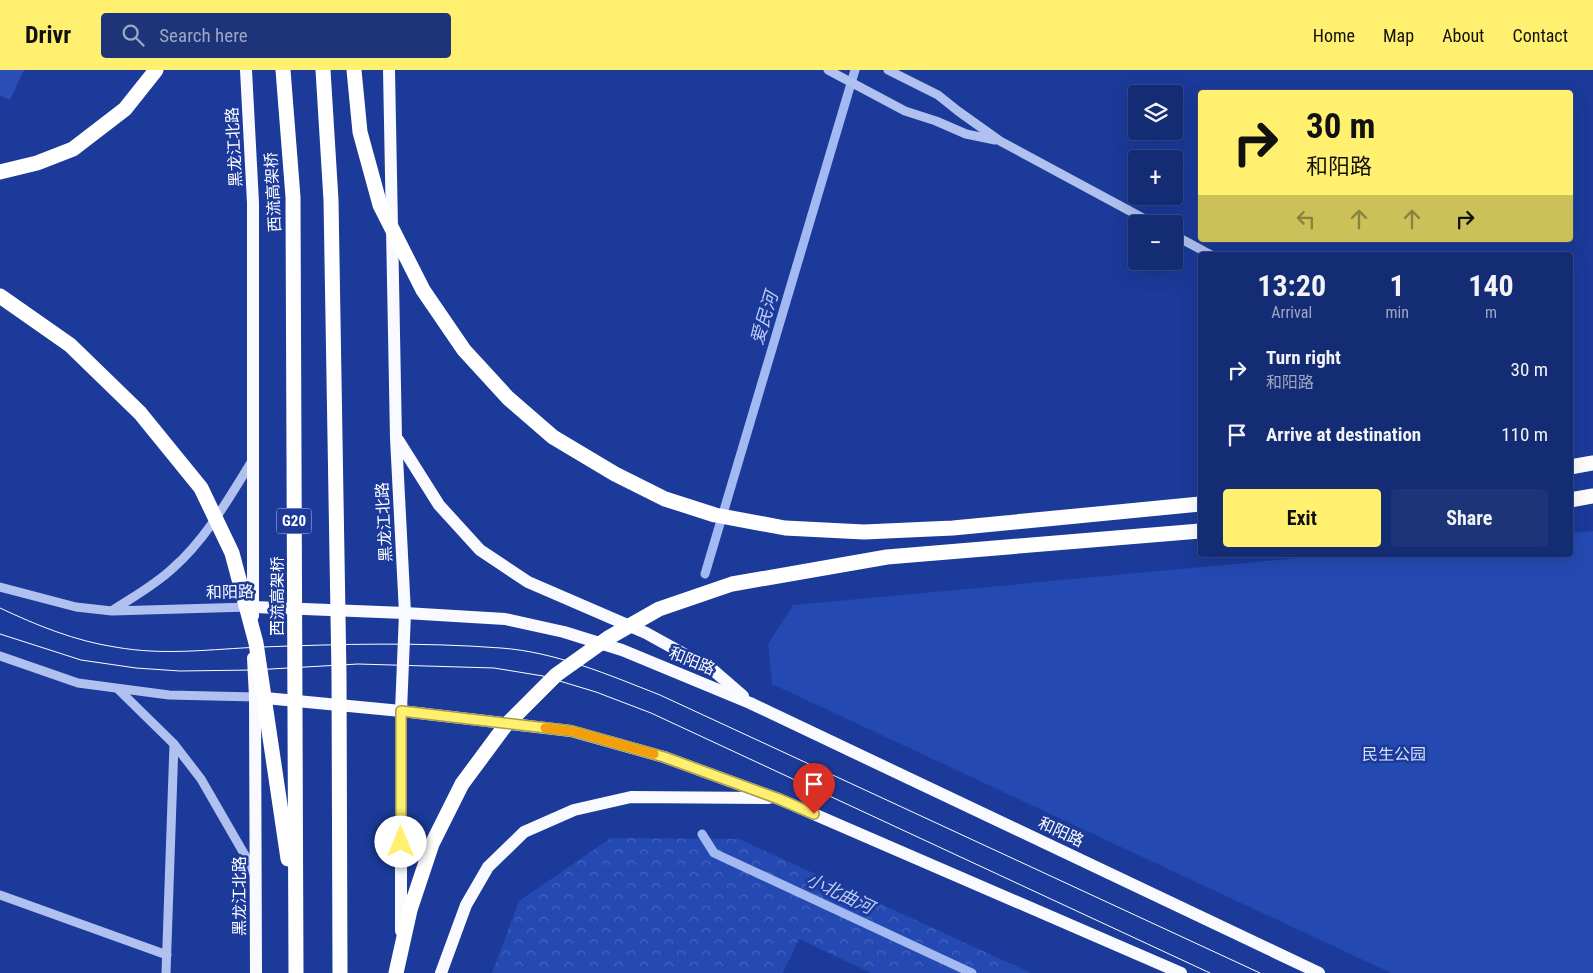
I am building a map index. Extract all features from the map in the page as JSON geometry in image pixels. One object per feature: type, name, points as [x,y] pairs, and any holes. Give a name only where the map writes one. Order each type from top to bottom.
[{"type":"highway","points":[[0,172],[37,163],[73,149],[125,109],[156,70]]},
{"type":"highway","name":"西流高架桥","points":[[282,70],[292,197],[296,973]]},
{"type":"highway","points":[[323,70],[331,200],[339,675],[340,973]]},
{"type":"highway","points":[[354,70],[360,132],[380,205],[423,290],[464,350],[508,398],[553,437],[615,474],[665,499],[715,515],[785,528],[834,531],[864,532],[953,528],[1198,504]]},
{"type":"highway","points":[[0,296],[70,345],[140,413],[201,488],[232,553],[256,644],[295,913]]},
{"type":"highway","points":[[1573,466],[1593,463]]},
{"type":"highway","points":[[1573,499],[1593,496]]},
{"type":"highway","points":[[396,973],[410,910],[432,844],[462,784],[505,726],[556,675],[608,638],[659,609],[732,584],[887,556],[1198,531]]},
{"type":"main road","name":"黑龙江北路","points":[[246,70],[253,203],[252,461],[256,973]]},
{"type":"main road","name":"黑龙江北路","points":[[389,70],[396,438],[405,613],[401,711],[401,973]]},
{"type":"main road","points":[[396,438],[439,505],[480,550],[528,582],[646,634],[713,670],[750,702]]},
{"type":"main road","name":"和阳路","points":[[253,607],[405,613],[505,620],[564,632],[622,650],[750,702],[1319,973]]},
{"type":"main road","points":[[255,697],[401,711],[572,731],[664,757],[779,799],[1181,973]]},
{"type":"main road","points":[[441,973],[466,905],[488,867],[524,832],[574,810],[631,797],[779,799]]},
{"type":"street","points":[[828,70],[905,111],[936,121],[966,134],[1000,141]]},
{"type":"street","points":[[888,70],[938,95],[1000,141],[1137,215]]},
{"type":"street","points":[[1183,240],[1205,252]]},
{"type":"street","points":[[112,611],[160,580],[174,567],[200,539],[252,461]]},
{"type":"street","name":"和阳路","points":[[0,587],[76,607],[112,611],[253,607]]},
{"type":"street","points":[[0,656],[78,683],[119,690],[169,695],[255,697]]},
{"type":"street","points":[[119,690],[174,744],[201,779],[250,864],[256,878]]},
{"type":"street","points":[[166,973],[174,744]]},
{"type":"street","points":[[0,895],[167,955]]},
{"type":"green space","name":"民生公园","points":[[1593,531],[1593,973],[1391,973],[772,684],[768,644],[793,605],[1310,557],[1573,557],[1573,533]]},
{"type":"green space","points":[[611,838],[739,839],[1031,973],[871,973],[799,939],[783,973],[492,973],[519,901]]},
{"type":"building","points":[[0,70],[24,70],[10,100],[0,96]]},
{"type":"waterway","name":"爱民河","points":[[705,574],[855,70]]},
{"type":"waterway","name":"小北曲河","points":[[702,834],[714,853],[972,973]]},
{"type":"tram line","points":[[0,608],[71,637],[134,650],[170,651],[381,644],[441,645],[522,650],[562,659],[602,672],[660,695],[1260,973]]},
{"type":"tram line","points":[[0,634],[81,660],[136,668],[180,671],[253,670],[358,664],[494,668],[543,676],[596,692],[651,713],[1210,973]]},
{"type":"slow traffic","points":[[545,728],[572,731],[654,754]]},
{"type":"route","points":[[401,842],[401,711],[572,731],[664,757],[779,799],[814,814]]}]
